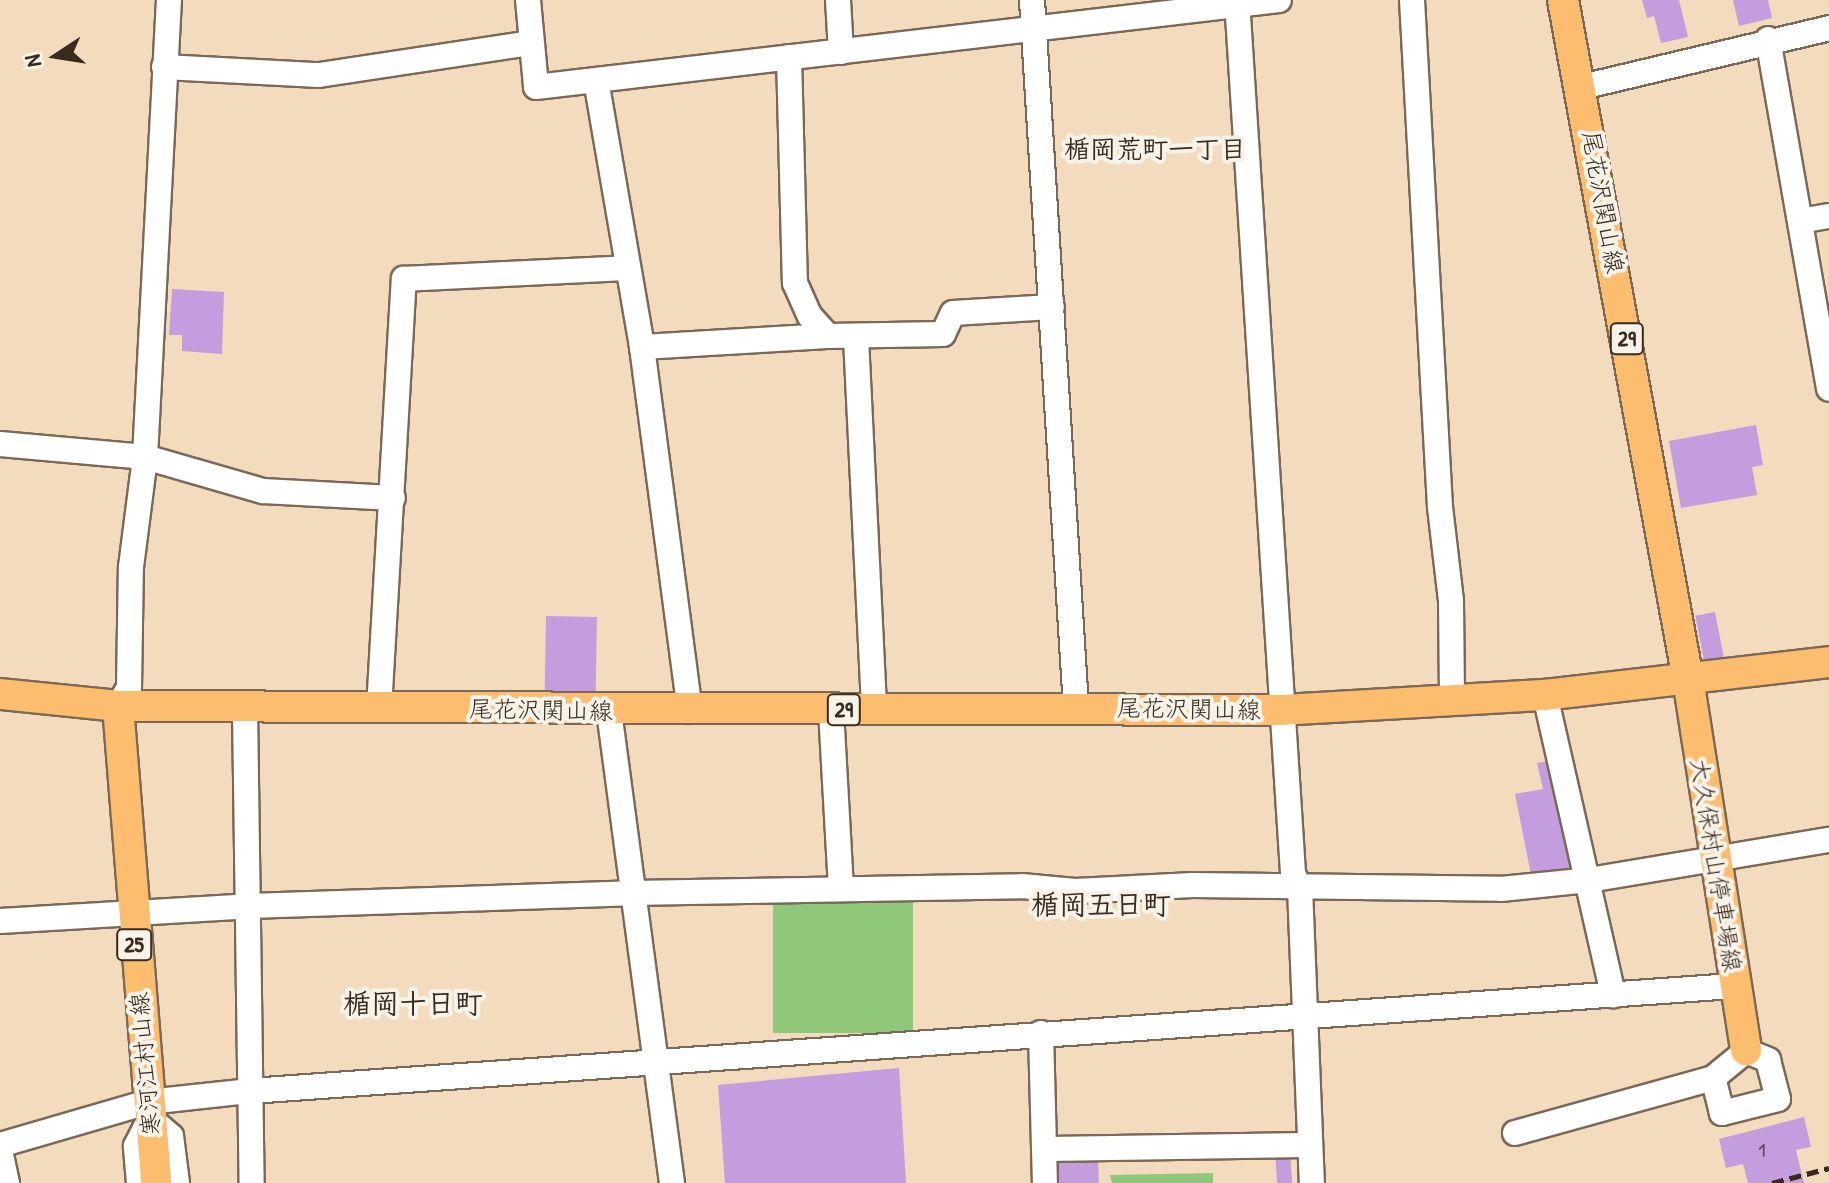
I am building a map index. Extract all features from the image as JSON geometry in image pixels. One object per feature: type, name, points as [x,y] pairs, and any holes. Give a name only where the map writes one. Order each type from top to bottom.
[{"type":"main road","name":"尾花沢関山線","points":[[0,694],[118,706],[245,708],[1281,710],[1452,703],[1688,679],[1582,87],[1563,0]]},
{"type":"main road","points":[[1688,679],[1829,662]]},
{"type":"main road","name":"大久保村山停車場線","points":[[1688,679],[1746,1051]]},
{"type":"main road","name":"寒河江村山線","points":[[118,706],[131,912],[156,1183]]},
{"type":"street","points":[[118,706],[129,688],[131,567],[145,457],[169,0]]},
{"type":"street","points":[[528,0],[536,87],[1237,2],[1279,0]]},
{"type":"street","points":[[838,0],[841,52]]},
{"type":"street","points":[[1032,0],[1076,708]]},
{"type":"street","points":[[1412,0],[1440,507],[1451,601],[1452,703]]},
{"type":"street","points":[[1237,2],[1281,710],[1293,874],[1300,888],[1312,1183]]},
{"type":"street","points":[[1582,87],[1768,39],[1829,28]]},
{"type":"street","points":[[1768,39],[1829,389]]},
{"type":"street","points":[[164,67],[319,75],[531,43]]},
{"type":"street","points":[[789,57],[795,283],[810,316],[828,336]]},
{"type":"street","points":[[596,80],[625,268],[642,347],[690,711]]},
{"type":"street","points":[[1800,221],[1829,216]]},
{"type":"street","points":[[379,709],[404,279],[625,268]]},
{"type":"street","points":[[642,347],[828,336],[856,338],[943,334],[953,313],[1052,307]]},
{"type":"street","points":[[856,338],[874,709]]},
{"type":"street","points":[[0,444],[145,457],[263,491],[393,498]]},
{"type":"street","points":[[1545,695],[1613,995]]},
{"type":"street","points":[[245,708],[252,1183]]},
{"type":"street","points":[[831,710],[841,889]]},
{"type":"street","points":[[609,711],[631,893],[642,931],[672,1183]]},
{"type":"street","points":[[0,921],[249,906],[631,893],[841,889],[1501,889],[1589,880],[1829,840]]},
{"type":"street","points":[[7,1183],[0,1147],[149,1110],[250,1091],[657,1066],[1041,1033],[1306,1018],[1734,986]]},
{"type":"street","points":[[1041,1033],[1045,1183]]},
{"type":"street","points":[[1515,1133],[1713,1078],[1746,1051],[1768,1060],[1778,1099],[1722,1113],[1713,1078]]},
{"type":"street","points":[[139,1183],[136,1146],[149,1110]]},
{"type":"street","points":[[149,1110],[171,1136],[177,1183]]},
{"type":"street","points":[[1044,1149],[1310,1145]]},
{"type":"green space","points":[[773,896],[913,896],[913,1033],[773,1033]]},
{"type":"green space","points":[[1213,1173],[1213,1183],[1112,1183],[1110,1175]]},
{"type":"building","points":[[1642,0],[1679,0],[1688,37],[1661,43],[1654,16],[1647,18]]},
{"type":"building","points":[[1733,0],[1768,0],[1772,18],[1739,26]]},
{"type":"building","points":[[172,289],[224,292],[222,354],[182,351],[182,335],[169,335]]},
{"type":"building","points":[[1756,425],[1763,465],[1752,467],[1757,495],[1681,508],[1669,441]]},
{"type":"building","points":[[1715,612],[1725,662],[1705,666],[1695,616]]},
{"type":"building","points":[[546,616],[597,617],[596,692],[545,691]]},
{"type":"building","points":[[1555,760],[1578,871],[1532,880],[1515,794],[1543,789],[1537,763]]},
{"type":"building","points":[[899,1068],[906,1183],[725,1183],[718,1085]]},
{"type":"building","points":[[1804,1117],[1811,1147],[1796,1150],[1804,1183],[1748,1183],[1743,1164],[1726,1168],[1719,1139]]},
{"type":"building","points":[[1290,1152],[1292,1183],[1277,1183],[1275,1153]]},
{"type":"building","points":[[1098,1159],[1099,1183],[1059,1183],[1058,1160]]},
{"type":"railway","points":[[1772,1183],[1829,1168]]},
{"type":"district","name":"楯岡荒町一丁目","points":[[1155,149]]},
{"type":"district","name":"楯岡五日町","points":[[1101,904]]},
{"type":"district","name":"楯岡十日町","points":[[413,1003]]}]
